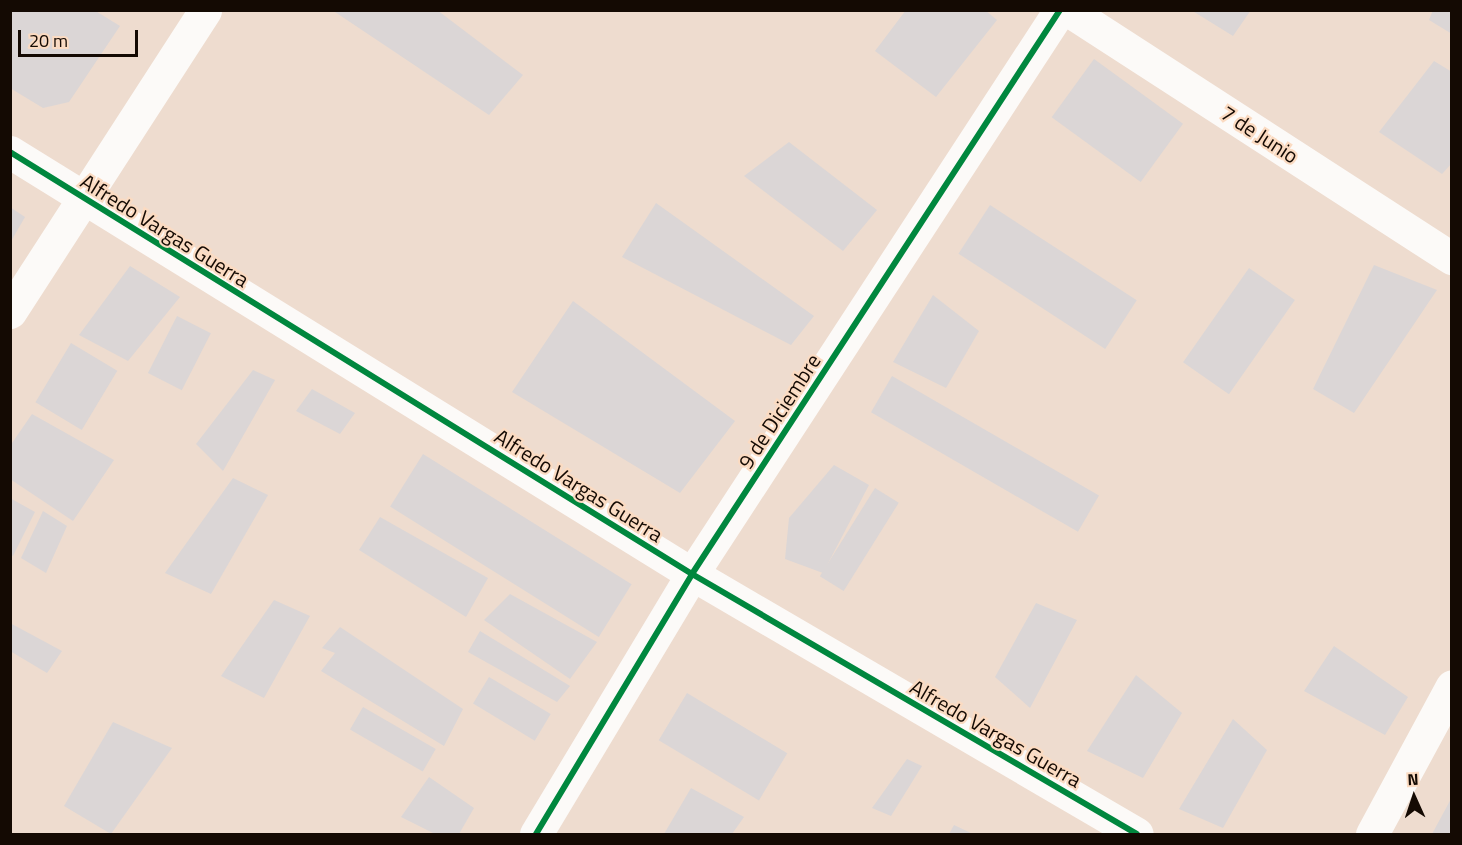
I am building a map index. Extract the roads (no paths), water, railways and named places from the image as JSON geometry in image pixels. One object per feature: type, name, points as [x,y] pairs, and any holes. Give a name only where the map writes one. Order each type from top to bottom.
[{"type":"street","points":[[10,312],[205,10]]},
{"type":"street","name":"9 de Diciembre","points":[[536,834],[692,574],[1060,10]]},
{"type":"street","name":"7 de Junio","points":[[1068,10],[1452,258]]},
{"type":"street","name":"Alfredo Vargas Guerra","points":[[10,152],[692,574],[1137,834]]},
{"type":"street","points":[[1372,834],[1452,686]]}]
